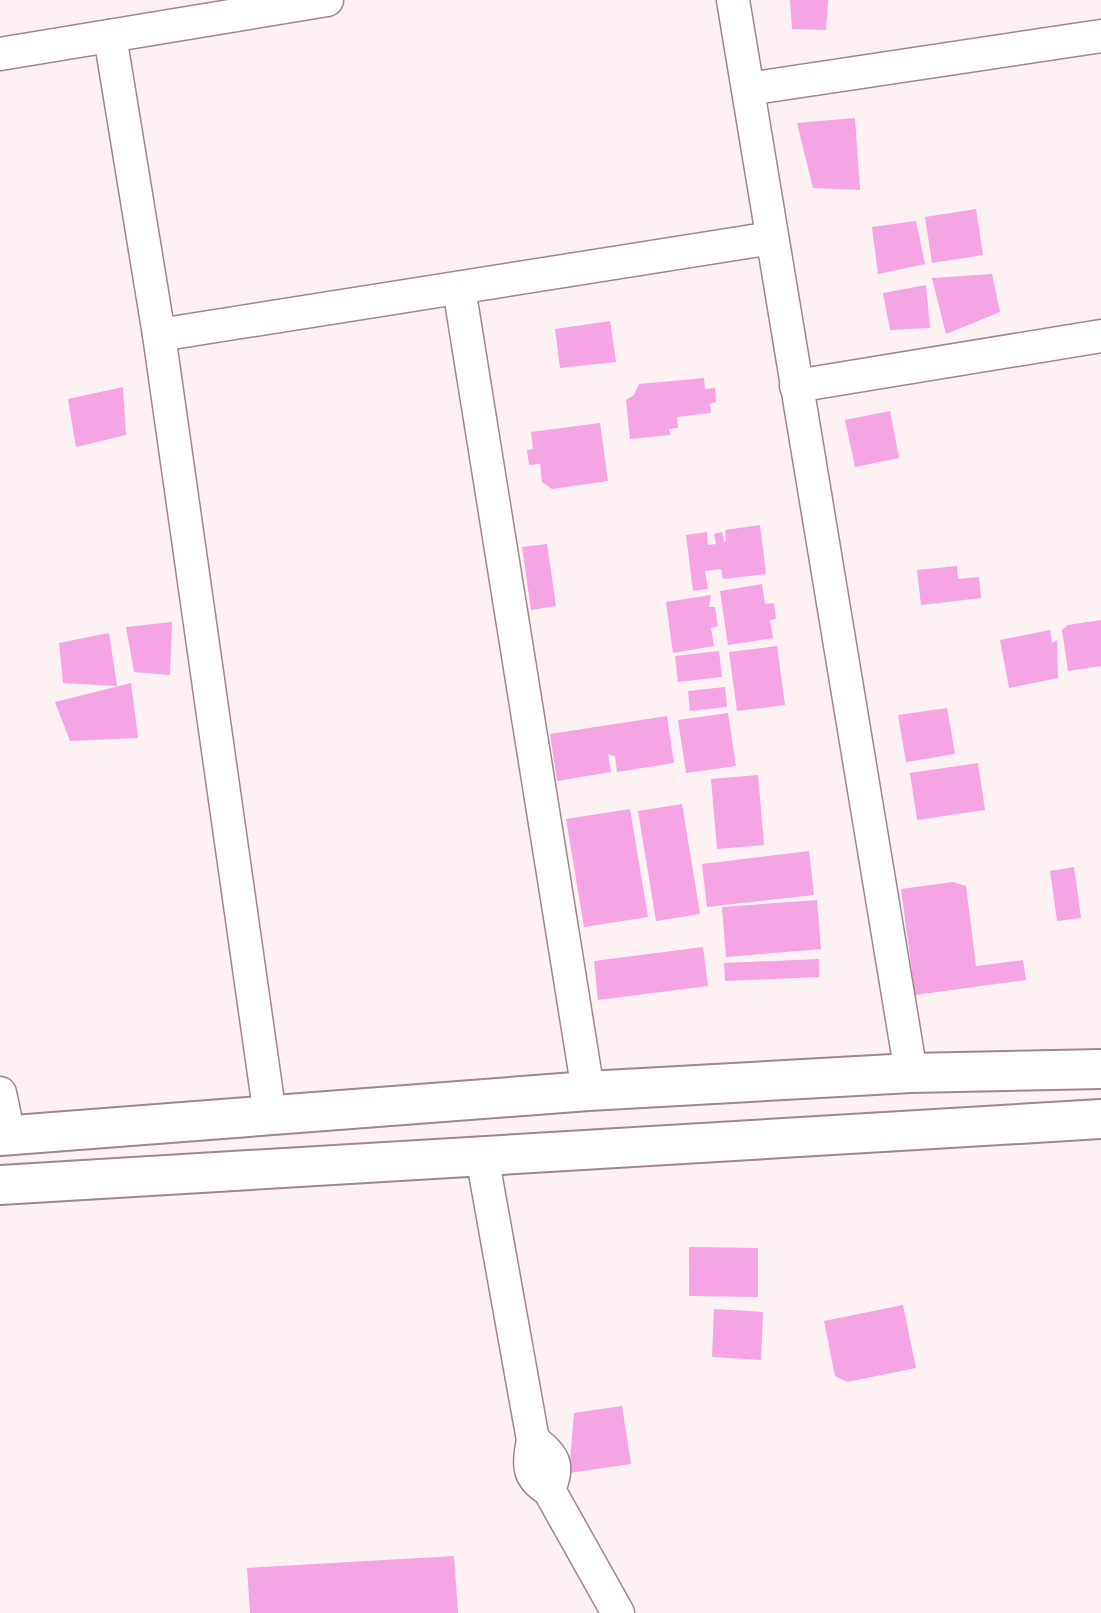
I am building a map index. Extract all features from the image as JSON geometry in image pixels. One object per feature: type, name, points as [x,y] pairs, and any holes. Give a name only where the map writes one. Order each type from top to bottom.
[{"type":"main road","points":[[4,1136],[588,1091],[911,1073],[1101,1069]]},
{"type":"main road","points":[[0,1185],[1101,1119]]},
{"type":"street","points":[[0,54],[272,5],[327,0]]},
{"type":"street","points":[[733,0],[911,1073]]},
{"type":"street","points":[[110,36],[159,335],[270,1116]]},
{"type":"street","points":[[748,89],[1101,36]]},
{"type":"street","points":[[159,335],[772,238]]},
{"type":"street","points":[[460,288],[588,1091]]},
{"type":"street","points":[[796,386],[1101,336]]},
{"type":"street","points":[[0,1093],[4,1136]]},
{"type":"street","points":[[482,1156],[533,1440],[529,1471],[536,1482],[549,1490],[618,1613]]},
{"type":"building","points":[[790,0],[828,0],[826,30],[792,29]]},
{"type":"building","points":[[855,118],[860,190],[813,188],[797,123]]},
{"type":"building","points":[[976,209],[983,255],[932,263],[925,217]]},
{"type":"building","points":[[916,221],[925,264],[878,274],[872,227]]},
{"type":"building","points":[[992,274],[1000,312],[946,334],[932,278]]},
{"type":"building","points":[[926,285],[930,328],[890,330],[883,293]]},
{"type":"building","points":[[610,321],[616,362],[560,368],[555,329]]},
{"type":"building","points":[[704,378],[705,389],[715,388],[716,402],[710,404],[711,413],[677,417],[678,428],[669,429],[670,435],[630,439],[626,400],[634,395],[639,384]]},
{"type":"building","points":[[123,387],[126,435],[76,447],[68,399]]},
{"type":"building","points":[[890,411],[899,458],[855,467],[845,420]]},
{"type":"building","points":[[600,423],[608,481],[552,489],[542,482],[540,464],[529,465],[527,450],[533,449],[531,432]]},
{"type":"building","points":[[760,525],[766,574],[723,579],[721,569],[705,571],[708,589],[693,591],[686,535],[707,532],[708,545],[716,544],[714,534],[722,532],[724,542],[725,530]]},
{"type":"building","points":[[547,544],[556,606],[531,610],[522,547]]},
{"type":"building","points":[[957,566],[958,579],[979,577],[981,598],[921,605],[917,570]]},
{"type":"building","points":[[762,584],[765,604],[774,603],[776,619],[770,620],[773,638],[728,645],[720,591]]},
{"type":"building","points":[[711,595],[709,607],[715,607],[718,626],[711,628],[714,646],[673,653],[666,602]]},
{"type":"building","points":[[1101,620],[1101,666],[1068,671],[1062,630],[1068,625]]},
{"type":"building","points":[[172,622],[170,675],[134,672],[126,627]]},
{"type":"building","points":[[1050,630],[1052,643],[1057,640],[1058,678],[1009,688],[1000,640]]},
{"type":"building","points":[[109,633],[117,686],[63,683],[59,643]]},
{"type":"building","points":[[777,646],[785,705],[737,711],[729,652]]},
{"type":"building","points":[[719,651],[722,677],[678,682],[675,656]]},
{"type":"building","points":[[131,683],[138,738],[70,741],[55,702]]},
{"type":"building","points":[[725,687],[727,707],[690,711],[688,691]]},
{"type":"building","points":[[947,708],[955,754],[906,762],[898,715]]},
{"type":"building","points":[[728,713],[736,766],[686,773],[678,720]]},
{"type":"building","points":[[667,716],[674,763],[617,772],[615,756],[608,754],[611,772],[557,781],[550,734]]},
{"type":"building","points":[[978,763],[985,810],[917,820],[910,773]]},
{"type":"building","points":[[758,775],[764,845],[717,849],[711,779]]},
{"type":"building","points":[[682,804],[700,914],[656,921],[638,811]]},
{"type":"building","points":[[630,809],[648,917],[584,927],[566,819]]},
{"type":"building","points":[[809,851],[814,895],[707,907],[702,864]]},
{"type":"building","points":[[1074,867],[1081,918],[1057,921],[1050,871]]},
{"type":"building","points":[[953,882],[966,886],[976,966],[1023,960],[1026,980],[915,995],[901,889]]},
{"type":"building","points":[[817,900],[821,949],[726,957],[722,907]]},
{"type":"building","points":[[703,947],[708,986],[598,1000],[594,961]]},
{"type":"building","points":[[819,959],[819,977],[725,981],[724,963]]},
{"type":"building","points":[[689,1247],[758,1248],[758,1297],[689,1296]]},
{"type":"building","points":[[903,1305],[916,1368],[847,1382],[835,1376],[824,1321]]},
{"type":"building","points":[[714,1309],[763,1312],[761,1360],[712,1357]]},
{"type":"building","points":[[622,1406],[631,1464],[569,1473],[574,1413]]},
{"type":"building","points":[[454,1556],[458,1613],[250,1613],[247,1568]]}]
